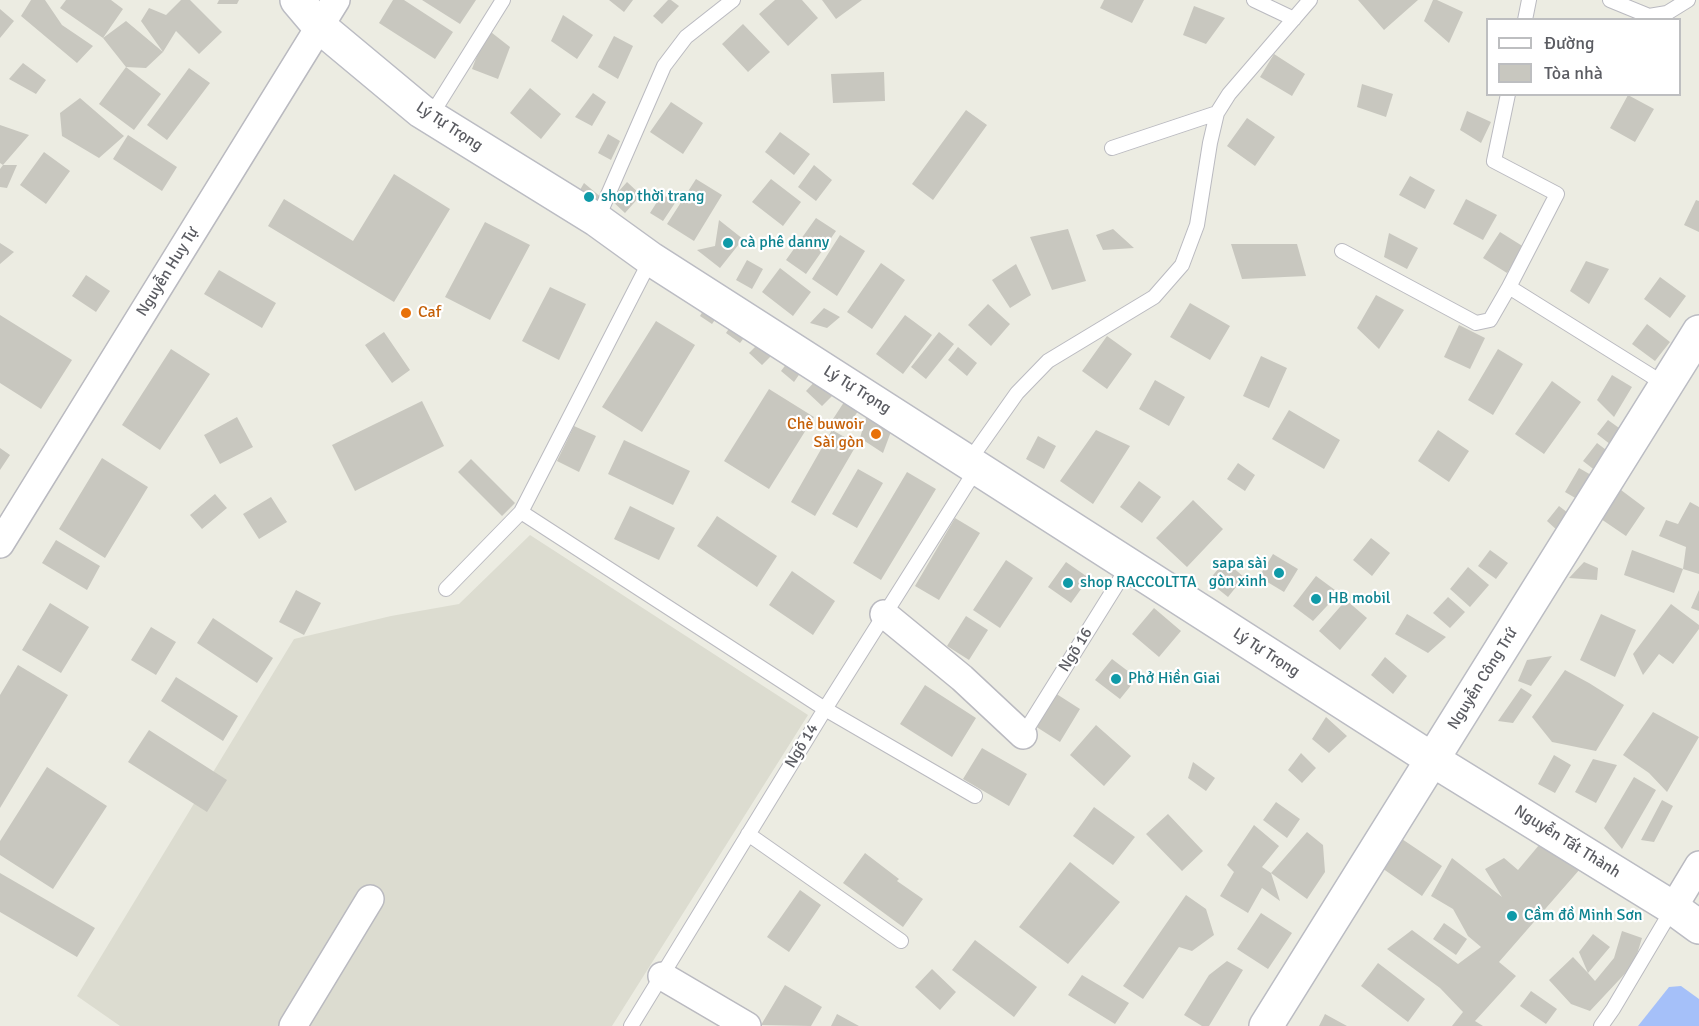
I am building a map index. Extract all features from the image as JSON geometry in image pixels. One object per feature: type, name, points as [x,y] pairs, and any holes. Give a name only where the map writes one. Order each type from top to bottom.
[{"type":"street","name":"Lý Tự Trọng","points":[[297,0],[327,13],[421,111],[597,220],[651,259],[1433,760]]},
{"type":"street","name":"Nguyễn Huy Tự","points":[[0,544],[327,13]]},
{"type":"street","name":"Nguyễn Công Trứ","points":[[1266,1026],[1699,332]]},
{"type":"street","points":[[884,614],[962,678],[1023,735]]},
{"type":"street","name":"Nguyễn Tất Thành","points":[[1433,760],[1699,927]]},
{"type":"street","points":[[1672,908],[1699,865]]},
{"type":"street","points":[[293,1026],[370,899]]},
{"type":"street","points":[[662,976],[747,1026]]},
{"type":"lane","points":[[430,117],[503,0]]},
{"type":"lane","points":[[597,220],[664,66],[686,37],[733,0]]},
{"type":"lane","points":[[1254,0],[1294,19]]},
{"type":"lane","points":[[1112,148],[1217,113],[1229,94],[1310,0]]},
{"type":"lane","points":[[1525,18],[1529,0]]},
{"type":"lane","points":[[1610,0],[1648,16],[1666,13],[1688,0]]},
{"type":"lane","points":[[1342,251],[1476,323],[1490,320],[1557,194],[1494,161],[1508,96]]},
{"type":"lane","name":"Ngõ 14","points":[[632,1026],[1017,393],[1048,361],[1154,297],[1182,265],[1197,225],[1217,113]]},
{"type":"lane","points":[[446,589],[521,512],[651,259]]},
{"type":"lane","points":[[1509,287],[1666,385]]},
{"type":"lane","points":[[521,512],[825,709],[975,796]]},
{"type":"lane","name":"Ngõ 16","points":[[1023,735],[1129,565]]},
{"type":"lane","points":[[748,834],[901,941]]},
{"type":"lane","points":[[1601,1026],[1672,908]]},
{"type":"shaded area","points":[[530,535],[808,715],[612,1026],[120,1026],[77,996],[294,639],[391,616],[459,604]]},
{"type":"water","points":[[1681,986],[1699,999],[1699,1026],[1638,1026],[1669,987]]},
{"type":"building","points":[[31,0],[45,0],[62,25],[93,46],[77,63],[21,16]]},
{"type":"building","points":[[66,0],[111,0],[123,9],[103,38],[60,8]]},
{"type":"building","points":[[181,0],[190,0],[222,32],[199,54],[176,31],[163,52],[141,21],[149,8],[166,15]]},
{"type":"building","points":[[219,0],[239,0],[237,4],[217,4]]},
{"type":"building","points":[[393,0],[404,0],[453,32],[435,59],[379,23]]},
{"type":"building","points":[[422,0],[476,0],[460,24]]},
{"type":"building","points":[[609,0],[633,0],[624,12]]},
{"type":"building","points":[[668,0],[679,6],[662,24],[653,16]]},
{"type":"building","points":[[775,0],[802,0],[818,18],[788,46],[759,14]]},
{"type":"building","points":[[822,0],[862,0],[836,19]]},
{"type":"building","points":[[1104,0],[1144,0],[1132,23],[1100,8]]},
{"type":"building","points":[[1358,0],[1418,0],[1384,30]]},
{"type":"building","points":[[1433,0],[1463,12],[1449,43],[1424,21]]},
{"type":"building","points":[[1194,6],[1225,18],[1206,44],[1183,35]]},
{"type":"building","points":[[0,9],[14,21],[0,38]]},
{"type":"building","points":[[563,15],[593,35],[577,59],[551,41]]},
{"type":"building","points":[[126,21],[163,52],[146,68],[126,67],[103,38]]},
{"type":"building","points":[[743,24],[770,52],[748,72],[722,44]]},
{"type":"building","points":[[487,29],[510,47],[498,79],[472,69]]},
{"type":"building","points":[[614,36],[633,46],[618,79],[598,67]]},
{"type":"building","points":[[1274,54],[1305,74],[1292,96],[1260,77]]},
{"type":"building","points":[[23,63],[46,80],[36,94],[9,79]]},
{"type":"building","points":[[126,67],[161,94],[134,130],[99,104]]},
{"type":"building","points":[[189,68],[210,83],[167,140],[147,125]]},
{"type":"building","points":[[884,72],[885,101],[833,103],[831,74]]},
{"type":"building","points":[[1362,84],[1393,94],[1386,117],[1357,107]]},
{"type":"building","points":[[530,88],[561,114],[541,139],[510,113]]},
{"type":"building","points":[[593,93],[606,102],[592,126],[575,117]]},
{"type":"building","points":[[1627,96],[1654,109],[1635,142],[1610,128]]},
{"type":"building","points":[[80,98],[124,136],[99,158],[62,136],[60,113]]},
{"type":"building","points":[[671,102],[703,123],[683,154],[650,132]]},
{"type":"building","points":[[966,110],[987,125],[933,200],[912,184]]},
{"type":"building","points":[[1467,111],[1491,122],[1481,143],[1460,130]]},
{"type":"building","points":[[1247,118],[1275,137],[1255,166],[1227,146]]},
{"type":"building","points":[[0,125],[29,135],[3,165],[0,163]]},
{"type":"building","points":[[780,132],[810,154],[794,175],[765,152]]},
{"type":"building","points":[[608,134],[620,141],[611,160],[598,153]]},
{"type":"building","points":[[128,135],[177,167],[162,191],[113,159]]},
{"type":"building","points":[[44,152],[70,171],[46,204],[20,185]]},
{"type":"building","points":[[3,165],[17,165],[7,188],[0,187],[0,169]]},
{"type":"building","points":[[814,165],[832,180],[816,201],[798,187]]},
{"type":"building","points":[[394,174],[450,209],[394,302],[268,226],[284,199],[353,241]]},
{"type":"building","points":[[1410,176],[1435,190],[1425,209],[1399,195]]},
{"type":"building","points":[[696,179],[722,195],[694,241],[667,224]]},
{"type":"building","points":[[771,179],[801,202],[783,226],[752,202]]},
{"type":"building","points":[[627,182],[641,195],[625,213],[611,200]]},
{"type":"building","name":"shop thời trang","points":[[584,183],[602,198],[593,207],[577,195]]},
{"type":"building","points":[[662,194],[675,203],[663,221],[650,213]]},
{"type":"building","points":[[1466,199],[1497,215],[1483,240],[1453,224]]},
{"type":"building","points":[[1696,200],[1699,201],[1699,232],[1684,225]]},
{"type":"building","points":[[816,218],[836,231],[806,274],[786,260]]},
{"type":"building","name":"cà phê danny","points":[[719,220],[743,239],[720,268],[697,250],[715,246]]},
{"type":"building","points":[[485,222],[530,245],[490,320],[445,297]]},
{"type":"building","points":[[1068,229],[1086,281],[1052,290],[1030,237]]},
{"type":"building","points":[[1113,229],[1134,248],[1103,250],[1096,235]]},
{"type":"building","points":[[1500,232],[1524,247],[1507,273],[1483,258]]},
{"type":"building","points":[[1389,233],[1418,248],[1407,269],[1384,257]]},
{"type":"building","points":[[840,235],[865,251],[837,296],[812,279]]},
{"type":"building","points":[[0,243],[14,252],[0,264]]},
{"type":"building","points":[[1231,244],[1297,244],[1306,276],[1242,279]]},
{"type":"building","points":[[747,260],[763,269],[752,289],[736,280]]},
{"type":"building","points":[[1586,261],[1609,269],[1589,304],[1570,291]]},
{"type":"building","points":[[881,263],[905,280],[872,329],[847,312]]},
{"type":"building","points":[[1016,264],[1031,295],[1010,308],[992,280]]},
{"type":"building","points":[[780,268],[811,292],[793,316],[762,292]]},
{"type":"building","points":[[219,270],[276,303],[262,328],[204,294]]},
{"type":"building","points":[[86,275],[110,291],[96,312],[72,296]]},
{"type":"building","points":[[1660,277],[1686,296],[1670,318],[1644,299]]},
{"type":"building","points":[[550,287],[586,304],[559,360],[522,341]]},
{"type":"building","points":[[1376,295],[1404,310],[1379,349],[1357,328]]},
{"type":"building","points":[[1190,303],[1230,326],[1210,360],[1170,337]]},
{"type":"building","points":[[988,304],[1010,324],[991,346],[968,325]]},
{"type":"building","points":[[706,306],[719,314],[712,324],[700,316]]},
{"type":"building","points":[[824,308],[840,317],[827,328],[810,323]]},
{"type":"building","points":[[0,315],[72,360],[41,409],[0,383]]},
{"type":"building","points":[[905,315],[932,335],[903,374],[876,354]]},
{"type":"building","points":[[656,321],[695,345],[642,432],[602,407]]},
{"type":"building","points":[[732,324],[747,334],[740,343],[726,333]]},
{"type":"building","points":[[1647,324],[1670,342],[1655,361],[1632,344]]},
{"type":"building","points":[[1459,325],[1485,338],[1470,369],[1444,357]]},
{"type":"building","points":[[384,332],[410,370],[392,383],[365,345]]},
{"type":"building","points":[[939,332],[954,344],[926,379],[911,367]]},
{"type":"building","points":[[1107,336],[1132,354],[1107,389],[1082,371]]},
{"type":"building","points":[[760,342],[773,354],[762,365],[749,353]]},
{"type":"building","points":[[958,347],[977,363],[967,376],[948,360]]},
{"type":"building","points":[[171,349],[210,374],[160,450],[122,425]]},
{"type":"building","points":[[1498,349],[1523,364],[1493,415],[1468,400]]},
{"type":"building","points":[[1261,356],[1287,368],[1269,408],[1243,396]]},
{"type":"building","points":[[790,359],[803,369],[794,382],[781,371]]},
{"type":"building","points":[[1612,375],[1632,387],[1614,417],[1597,400]]},
{"type":"building","points":[[818,378],[834,394],[822,406],[806,391]]},
{"type":"building","points":[[1155,380],[1185,397],[1169,426],[1139,409]]},
{"type":"building","points":[[1552,381],[1581,402],[1544,454],[1515,434]]},
{"type":"building","points":[[769,389],[814,417],[769,489],[724,461]]},
{"type":"building","points":[[846,399],[860,408],[847,428],[833,419]]},
{"type":"building","points":[[422,401],[444,446],[355,491],[332,445]]},
{"type":"building","points":[[1289,410],[1340,440],[1324,469],[1272,439]]},
{"type":"building","name":"Chè buwoir Sài gòn","points":[[868,411],[892,429],[883,453],[860,438]]},
{"type":"building","points":[[237,417],[253,447],[220,464],[204,435]]},
{"type":"building","points":[[1608,420],[1626,433],[1615,448],[1597,434]]},
{"type":"building","points":[[574,426],[596,436],[579,472],[557,461]]},
{"type":"building","points":[[832,430],[857,444],[815,516],[791,502]]},
{"type":"building","points":[[1096,430],[1130,446],[1093,504],[1060,481]]},
{"type":"building","points":[[1438,430],[1469,451],[1449,482],[1418,461]]},
{"type":"building","points":[[1038,436],[1056,446],[1044,469],[1026,459]]},
{"type":"building","points":[[624,440],[690,471],[673,505],[608,474]]},
{"type":"building","points":[[1597,443],[1614,456],[1601,475],[1583,461]]},
{"type":"building","points":[[0,448],[10,455],[0,470]]},
{"type":"building","points":[[102,458],[148,487],[105,558],[59,529]]},
{"type":"building","points":[[471,459],[515,503],[502,516],[458,472]]},
{"type":"building","points":[[1238,463],[1255,475],[1245,491],[1227,479]]},
{"type":"building","points":[[1579,468],[1598,479],[1584,503],[1565,492]]},
{"type":"building","points":[[858,469],[883,483],[857,528],[832,514]]},
{"type":"building","points":[[907,472],[936,489],[881,580],[853,563]]},
{"type":"building","points":[[1139,481],[1161,497],[1142,523],[1120,507]]},
{"type":"building","points":[[1621,490],[1645,508],[1626,536],[1601,519]]},
{"type":"building","points":[[215,494],[227,508],[202,529],[190,515]]},
{"type":"building","points":[[271,497],[287,522],[259,539],[243,514]]},
{"type":"building","points":[[1193,500],[1223,529],[1187,567],[1156,538]]},
{"type":"building","points":[[1690,502],[1699,507],[1699,574],[1683,569],[1686,547],[1659,536],[1666,520],[1678,524]]},
{"type":"building","points":[[630,506],[675,528],[659,560],[614,539]]},
{"type":"building","points":[[1559,506],[1572,516],[1559,532],[1547,521]]},
{"type":"building","points":[[717,516],[777,556],[757,587],[697,546]]},
{"type":"building","points":[[955,518],[980,533],[939,600],[915,586]]},
{"type":"building","points":[[1371,538],[1390,553],[1372,576],[1353,560]]},
{"type":"building","points":[[56,540],[100,566],[87,590],[42,563]]},
{"type":"building","points":[[1490,550],[1508,563],[1496,579],[1478,566]]},
{"type":"building","points":[[1632,550],[1683,569],[1674,593],[1624,575]]},
{"type":"building","name":"sapa sài gòn xinh","points":[[1273,554],[1298,569],[1284,592],[1259,577]]},
{"type":"building","points":[[1006,560],[1033,578],[1000,628],[973,610]]},
{"type":"building","points":[[1225,561],[1244,577],[1228,597],[1208,581]]},
{"type":"building","name":"shop RACCOLTTA","points":[[1066,562],[1089,578],[1071,603],[1048,587]]},
{"type":"building","points":[[1584,562],[1598,568],[1597,580],[1569,578]]},
{"type":"building","points":[[1468,567],[1489,585],[1470,607],[1450,589]]},
{"type":"building","points":[[792,571],[835,601],[813,635],[769,605]]},
{"type":"building","name":"HB mobil","points":[[1316,576],[1339,593],[1313,621],[1293,606]]},
{"type":"building","points":[[296,590],[321,603],[304,635],[279,622]]},
{"type":"building","points":[[1699,590],[1699,611],[1691,608]]},
{"type":"building","points":[[1448,597],[1465,612],[1450,628],[1433,613]]},
{"type":"building","points":[[1346,600],[1367,618],[1340,650],[1319,631]]},
{"type":"building","points":[[50,603],[89,627],[61,673],[22,650]]},
{"type":"building","points":[[1671,604],[1699,625],[1699,629],[1673,664],[1659,654],[1643,675],[1633,654]]},
{"type":"building","points":[[1154,608],[1181,631],[1159,657],[1132,634]]},
{"type":"building","points":[[1407,614],[1446,637],[1428,653],[1395,634]]},
{"type":"building","points":[[1601,614],[1636,630],[1615,677],[1580,660]]},
{"type":"building","points":[[966,616],[988,630],[969,660],[947,646]]},
{"type":"building","points":[[213,618],[273,658],[257,683],[197,643]]},
{"type":"building","points":[[151,627],[176,642],[156,675],[131,660]]},
{"type":"building","points":[[1552,656],[1531,686],[1518,681],[1527,660]]},
{"type":"building","points":[[1385,657],[1407,676],[1393,694],[1371,675]]},
{"type":"building","name":"Phở Hiền Giai","points":[[1112,659],[1137,678],[1120,699],[1095,680]]},
{"type":"building","points":[[18,665],[68,695],[0,808],[0,695]]},
{"type":"building","points":[[1565,670],[1624,705],[1596,751],[1552,742],[1532,717]]},
{"type":"building","points":[[176,677],[238,716],[223,741],[161,701]]},
{"type":"building","points":[[925,685],[976,718],[952,757],[900,724]]},
{"type":"building","points":[[1521,688],[1532,695],[1513,723],[1498,721]]},
{"type":"building","points":[[1055,693],[1080,709],[1060,742],[1035,726]]},
{"type":"building","points":[[1653,712],[1699,737],[1667,792],[1649,773],[1623,755]]},
{"type":"building","points":[[1326,717],[1347,736],[1329,753],[1312,739]]},
{"type":"building","points":[[1096,725],[1131,756],[1104,786],[1070,755]]},
{"type":"building","points":[[149,730],[227,780],[207,812],[128,762]]},
{"type":"building","points":[[982,748],[1027,774],[1009,806],[963,779]]},
{"type":"building","points":[[1301,753],[1316,768],[1302,783],[1288,770]]},
{"type":"building","points":[[1554,755],[1571,765],[1555,793],[1538,784]]},
{"type":"building","points":[[1593,759],[1617,765],[1596,803],[1575,792]]},
{"type":"building","points":[[1193,762],[1215,778],[1206,791],[1188,778]]},
{"type":"building","points":[[47,767],[107,806],[53,889],[0,855],[0,841]]},
{"type":"building","points":[[1634,777],[1656,790],[1622,849],[1604,828]]},
{"type":"building","points":[[1662,800],[1673,806],[1654,842],[1641,840]]},
{"type":"building","points":[[1276,802],[1300,819],[1287,838],[1263,820]]},
{"type":"building","points":[[1094,807],[1135,837],[1113,865],[1073,836]]},
{"type":"building","points":[[1168,814],[1203,851],[1182,871],[1146,834]]},
{"type":"building","points":[[1254,825],[1279,846],[1262,867],[1271,873],[1280,901],[1262,888],[1248,913],[1220,896],[1234,872],[1227,865]]},
{"type":"building","points":[[1307,832],[1323,845],[1325,872],[1307,899],[1271,873]]},
{"type":"building","points":[[1399,837],[1442,866],[1422,896],[1379,866]]},
{"type":"building","points":[[1545,838],[1580,869],[1499,962],[1516,976],[1475,1021],[1483,1026],[1452,1026],[1463,1012],[1440,988],[1387,949],[1412,930],[1458,964],[1481,947],[1468,936],[1453,909],[1431,896],[1452,858],[1502,897],[1485,869],[1504,858],[1518,870]]},
{"type":"building","points":[[865,853],[899,879],[897,881],[923,899],[903,927],[843,883]]},
{"type":"building","points":[[1070,862],[1120,902],[1068,964],[1019,927]]},
{"type":"building","points":[[0,873],[95,928],[77,957],[0,912]]},
{"type":"building","points":[[800,890],[821,905],[789,952],[767,937]]},
{"type":"building","points":[[1186,895],[1206,909],[1214,935],[1192,951],[1179,947],[1143,999],[1123,986]]},
{"type":"building","points":[[1261,913],[1292,933],[1268,969],[1237,949]]},
{"type":"building","points":[[1444,923],[1467,939],[1456,955],[1433,939]]},
{"type":"building","points":[[1622,931],[1642,938],[1634,964],[1590,1011],[1571,1004],[1549,980],[1573,957],[1595,981],[1614,958]]},
{"type":"building","points":[[1593,934],[1610,947],[1588,973],[1579,952]]},
{"type":"building","points":[[975,940],[1037,987],[1014,1017],[952,970]]},
{"type":"building","points":[[1227,961],[1243,970],[1209,1026],[1202,1026],[1184,1015],[1209,975]]},
{"type":"building","points":[[1378,963],[1425,999],[1408,1022],[1361,986]]},
{"type":"building","points":[[932,969],[956,992],[940,1010],[915,987]]},
{"type":"building","points":[[1082,975],[1129,1003],[1115,1024],[1068,995]]},
{"type":"building","points":[[785,985],[822,1007],[811,1026],[761,1025]]},
{"type":"building","points":[[1531,991],[1557,1009],[1546,1024],[1520,1006]]},
{"type":"building","points":[[837,1014],[859,1026],[831,1026]]},
{"type":"building","points":[[1325,1014],[1347,1026],[1319,1026]]},
{"type":"place","name":"shop thời trang","points":[[589,197]]},
{"type":"place","name":"cà phê danny","points":[[728,243]]},
{"type":"place","name":"Caf","points":[[406,313]]},
{"type":"place","name":"Chè buwoir Sài gòn","points":[[876,434]]},
{"type":"place","name":"sapa sài gòn xinh","points":[[1279,573]]},
{"type":"place","name":"shop RACCOLTTA","points":[[1068,583]]},
{"type":"place","name":"HB mobil","points":[[1316,599]]},
{"type":"place","name":"Phở Hiền Giai","points":[[1116,679]]},
{"type":"place","name":"Cầm đồ Minh Sơn","points":[[1512,916]]}]
